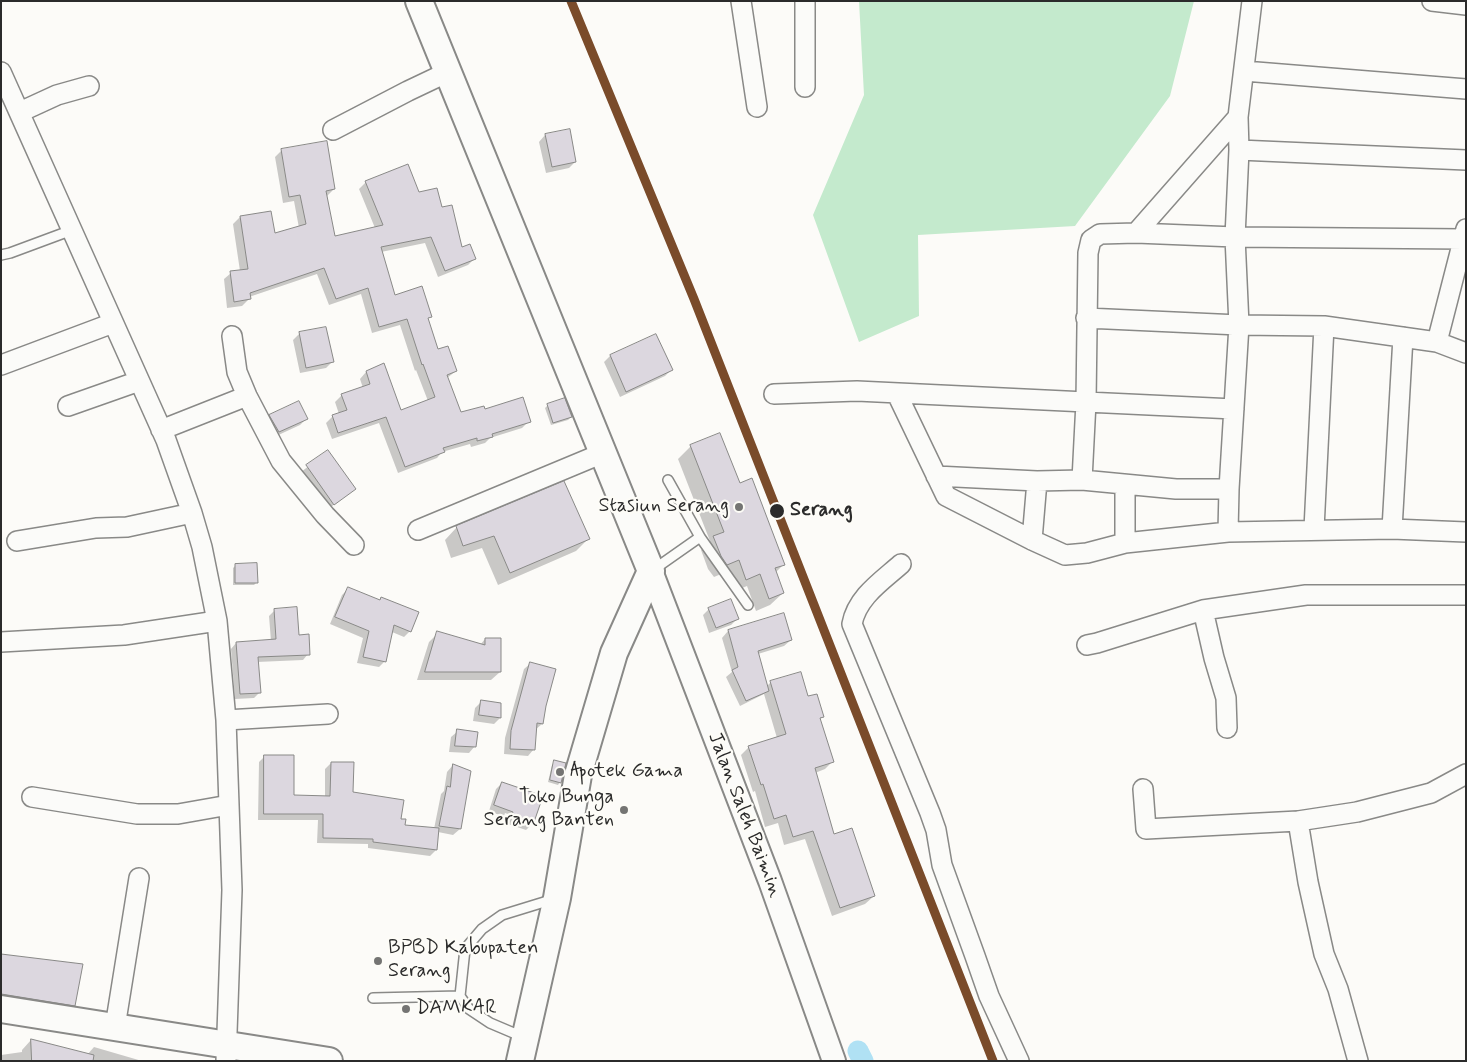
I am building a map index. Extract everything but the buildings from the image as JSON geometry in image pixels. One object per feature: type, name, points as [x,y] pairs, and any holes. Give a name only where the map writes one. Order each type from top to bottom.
[{"type":"main road","points":[[419,1],[651,571],[614,653],[578,775],[557,898],[523,1050]]},
{"type":"main road","points":[[1,1009],[115,1027],[227,1053],[329,1061]]},
{"type":"street","points":[[741,1],[757,106]]},
{"type":"street","points":[[805,1],[805,87]]},
{"type":"street","points":[[1228,532],[1239,325],[1235,238],[1239,150],[1238,117],[1252,1]]},
{"type":"street","points":[[1432,1],[1466,5]]},
{"type":"street","points":[[1244,71],[1466,89]]},
{"type":"street","points":[[1,72],[166,440],[202,547],[217,621],[226,720],[232,890],[227,1053]]},
{"type":"street","points":[[333,130],[448,72]]},
{"type":"street","points":[[20,112],[57,95],[89,86]]},
{"type":"street","points":[[1136,233],[1238,117]]},
{"type":"street","points":[[1239,150],[1466,160]]},
{"type":"street","points":[[1082,480],[1086,402],[1088,253],[1091,240],[1100,234],[1136,233],[1235,238],[1464,234],[1437,342]]},
{"type":"street","points":[[1086,318],[1239,325],[1324,326],[1437,342],[1466,353]]},
{"type":"street","points":[[1,365],[113,323]]},
{"type":"street","points":[[1314,529],[1324,326]]},
{"type":"street","points":[[232,336],[237,372],[247,396],[281,461],[325,515],[354,545]]},
{"type":"street","points":[[1392,529],[1403,337]]},
{"type":"street","points":[[68,406],[140,381]]},
{"type":"street","points":[[774,394],[857,391],[1234,409]]},
{"type":"street","points":[[897,394],[946,496],[1065,555],[1087,553],[1125,543],[1228,532],[1314,529],[1392,529],[1466,532]]},
{"type":"street","points":[[161,430],[247,396]]},
{"type":"street","points":[[418,530],[603,453]]},
{"type":"street","points":[[936,476],[1037,481],[1082,480],[1176,489],[1230,489]]},
{"type":"street","points":[[1032,540],[1037,481]]},
{"type":"street","points":[[1125,485],[1125,543]]},
{"type":"street","points":[[18,541],[96,528],[127,527],[192,513]]},
{"type":"street","points":[[901,564],[860,602],[854,614],[852,624],[930,813],[936,830],[942,865],[989,996],[1019,1061]]},
{"type":"street","name":"Jalan Saleh Baimin","points":[[651,571],[770,881],[834,1061]]},
{"type":"street","points":[[1087,645],[1203,610],[1306,595],[1466,595]]},
{"type":"street","points":[[1203,610],[1226,698],[1227,728]]},
{"type":"street","points":[[1,642],[124,635],[217,621]]},
{"type":"street","points":[[226,720],[328,714]]},
{"type":"street","points":[[1143,789],[1146,829],[1298,821],[1358,812],[1431,793],[1466,774]]},
{"type":"street","points":[[32,797],[137,814],[178,814],[229,805]]},
{"type":"street","points":[[1298,821],[1308,882],[1324,954],[1338,989],[1358,1061]]},
{"type":"street","points":[[115,1027],[139,878]]},
{"type":"lane","points":[[1,255],[72,230]]},
{"type":"lane","points":[[668,480],[700,537],[748,605]]},
{"type":"lane","points":[[651,571],[700,537]]},
{"type":"lane","points":[[523,1050],[490,1023],[469,1009],[460,996],[466,949],[482,929],[502,915],[557,898]]},
{"type":"lane","points":[[373,998],[460,996]]},
{"type":"green space","points":[[859,1],[1194,1],[1170,96],[1075,226],[918,235],[919,316],[859,342],[813,215],[864,95]]},
{"type":"waterway","points":[[858,1051],[863,1061]]},
{"type":"transit line","points":[[571,1],[694,299],[993,1061]]},
{"type":"place","name":"Stasiun Serang","points":[[739,507]]},
{"type":"place","name":"Serang","points":[[777,511]]},
{"type":"place","name":"Apotek Gama","points":[[560,772]]},
{"type":"place","name":"Toko Bunga Serang Banten","points":[[624,810]]},
{"type":"place","name":"BPBD Kabupaten Serang","points":[[378,961]]},
{"type":"place","name":"DAMKAR","points":[[406,1009]]}]
